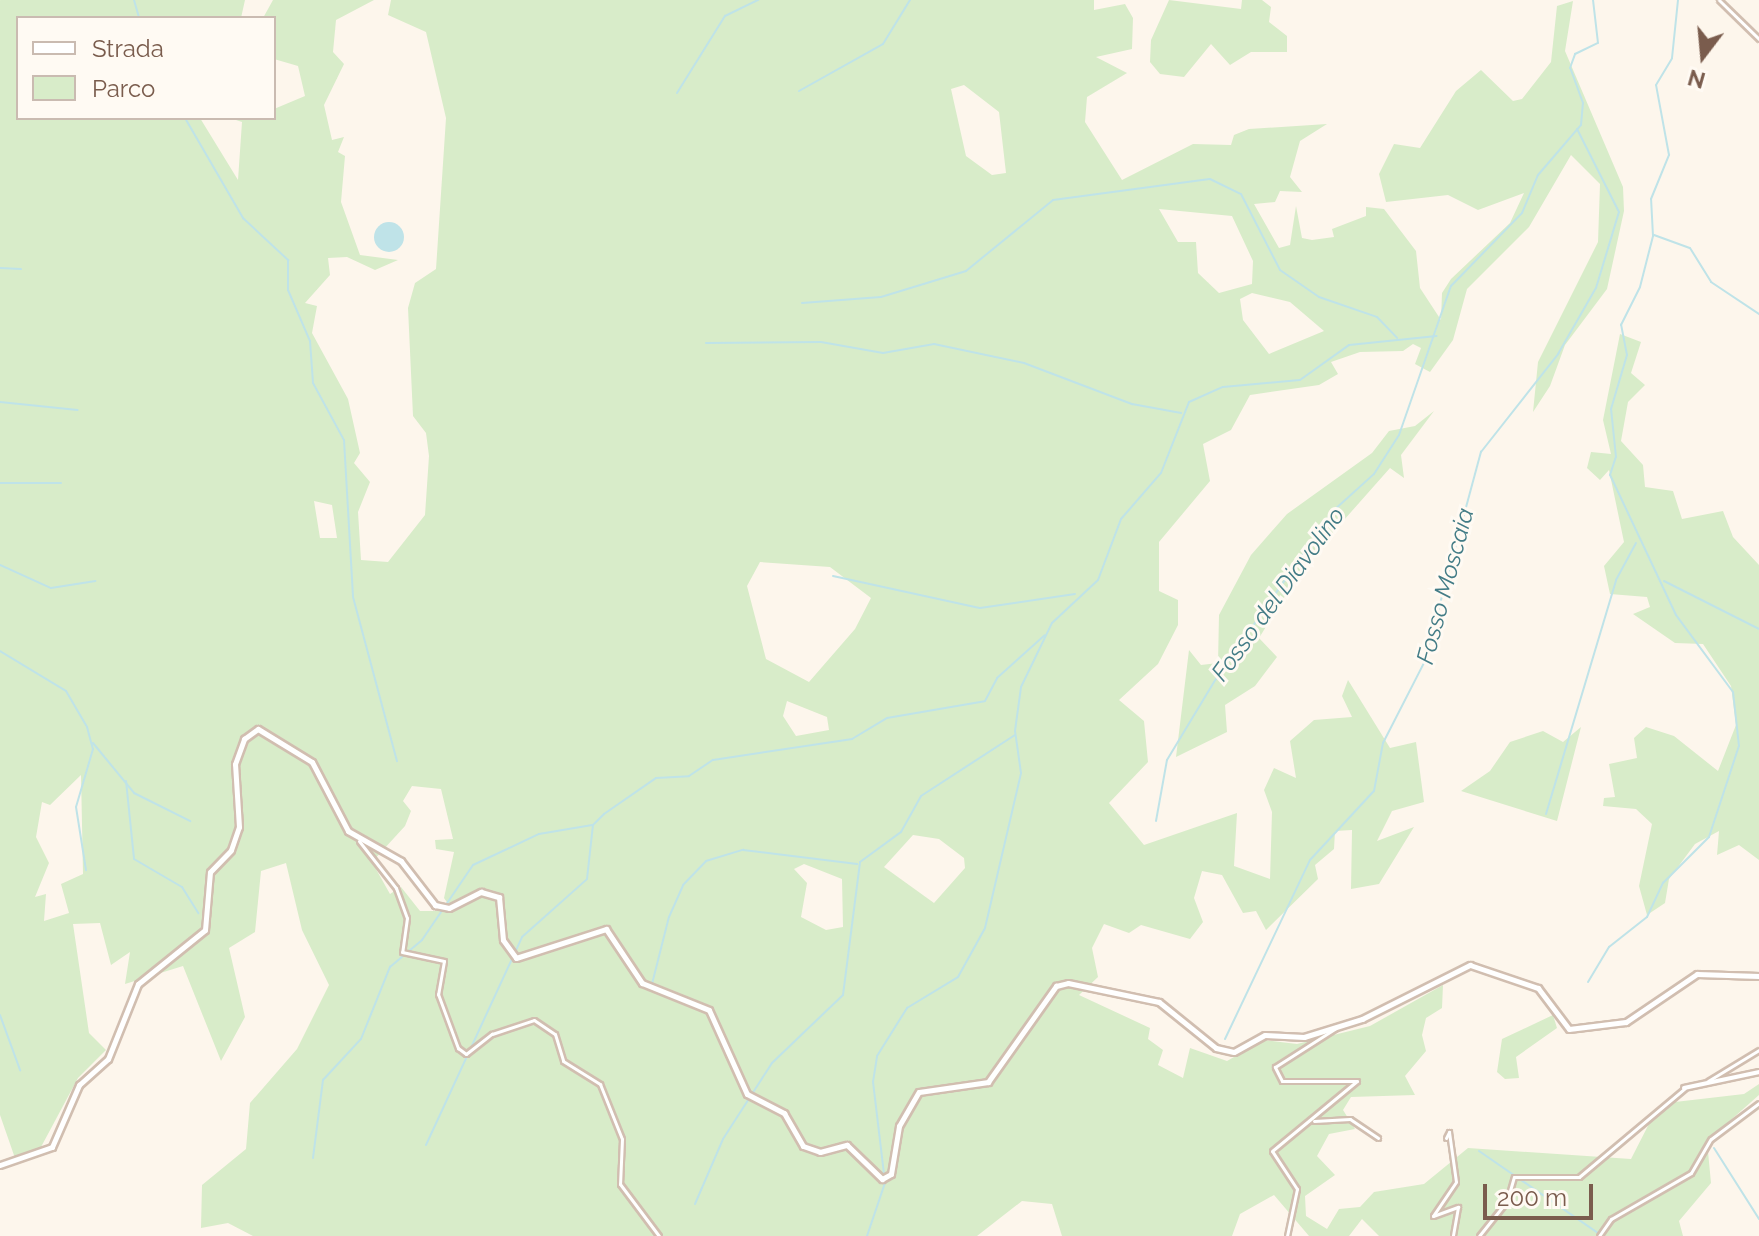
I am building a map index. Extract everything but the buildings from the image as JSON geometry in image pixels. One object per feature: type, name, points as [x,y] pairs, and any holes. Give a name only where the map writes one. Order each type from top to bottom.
[{"type":"main road","points":[[0,1165],[52,1147],[79,1085],[108,1059],[138,984],[205,930],[210,872],[236,841],[235,764],[251,731],[264,730],[312,762],[335,811],[359,841],[401,861],[435,905],[449,908],[481,892],[499,897],[503,940],[516,958],[606,929],[642,983],[709,1010],[747,1094],[784,1113],[803,1146],[820,1152],[847,1145],[882,1179],[891,1174],[899,1126],[919,1092],[988,1082],[1056,986],[1159,1002],[1226,1052],[1265,1035],[1304,1037],[1336,1028],[1470,965],[1538,988],[1569,1029],[1626,1022],[1697,974],[1759,976]]},
{"type":"street","points":[[1719,0],[1759,39]]},
{"type":"street","points":[[359,841],[396,888],[407,918],[402,952],[444,961],[438,994],[458,1048],[466,1054],[492,1034],[534,1020],[555,1034],[563,1061],[600,1084],[622,1139],[620,1184],[659,1236]]},
{"type":"street","points":[[1287,1236],[1297,1189],[1272,1151],[1313,1120],[1356,1079],[1282,1081],[1274,1069],[1282,1058],[1336,1028]]},
{"type":"street","points":[[1479,1236],[1507,1201],[1514,1177],[1579,1177],[1684,1088],[1759,1050]]},
{"type":"street","points":[[1684,1088],[1759,1072]]},
{"type":"street","points":[[1599,1236],[1605,1223],[1691,1173],[1711,1139],[1759,1103]]},
{"type":"street","points":[[1313,1120],[1362,1122],[1378,1138]]},
{"type":"street","points":[[1446,1138],[1449,1132],[1456,1182],[1433,1216],[1458,1207],[1453,1236]]},
{"type":"green space","points":[[0,0],[245,0],[241,16],[16,16],[16,120],[201,120],[238,180],[242,122],[236,120],[276,120],[276,108],[305,96],[298,66],[276,60],[276,16],[264,16],[273,0],[374,0],[336,20],[333,52],[344,64],[324,105],[332,140],[344,137],[338,152],[345,156],[341,202],[360,255],[398,260],[375,270],[347,257],[328,258],[330,275],[305,303],[317,306],[312,333],[348,399],[360,453],[354,463],[370,482],[358,512],[361,560],[388,562],[425,515],[429,456],[426,433],[413,416],[408,308],[415,283],[436,269],[446,118],[426,32],[388,15],[391,0],[1094,0],[1094,10],[1125,4],[1133,18],[1132,49],[1096,57],[1127,73],[1087,97],[1085,122],[1122,180],[1193,144],[1231,145],[1234,135],[1249,129],[1327,124],[1300,141],[1290,177],[1302,192],[1280,191],[1275,202],[1254,204],[1279,248],[1290,245],[1296,206],[1302,238],[1312,240],[1334,237],[1332,229],[1366,216],[1366,207],[1384,209],[1416,251],[1420,288],[1441,320],[1442,293],[1451,279],[1510,223],[1524,193],[1478,210],[1448,195],[1386,202],[1379,174],[1394,144],[1420,148],[1456,91],[1481,70],[1513,101],[1522,99],[1551,62],[1557,6],[1573,1],[1565,51],[1623,187],[1624,211],[1607,289],[1565,345],[1550,386],[1533,412],[1538,362],[1598,242],[1600,184],[1571,155],[1529,227],[1467,289],[1453,340],[1430,372],[1415,364],[1421,348],[1413,344],[1403,351],[1360,352],[1331,362],[1338,374],[1319,385],[1250,395],[1231,430],[1203,444],[1210,481],[1159,542],[1159,591],[1178,600],[1178,625],[1158,664],[1119,700],[1144,721],[1148,762],[1109,803],[1144,845],[1237,813],[1234,866],[1270,879],[1272,812],[1264,790],[1274,768],[1296,778],[1290,741],[1314,720],[1352,717],[1342,696],[1348,680],[1390,748],[1416,742],[1424,802],[1392,811],[1377,841],[1414,827],[1379,884],[1351,889],[1352,830],[1335,831],[1334,849],[1315,865],[1318,879],[1266,930],[1256,911],[1243,913],[1222,875],[1202,871],[1194,898],[1203,922],[1190,939],[1141,925],[1129,933],[1104,924],[1092,948],[1098,977],[1079,995],[1150,1028],[1148,1039],[1163,1050],[1158,1065],[1183,1078],[1190,1048],[1227,1061],[1264,1040],[1297,1044],[1370,1026],[1443,985],[1442,1008],[1426,1018],[1422,1035],[1426,1051],[1405,1076],[1415,1095],[1351,1097],[1343,1110],[1355,1129],[1329,1134],[1317,1156],[1335,1175],[1305,1196],[1306,1216],[1327,1229],[1339,1209],[1360,1207],[1374,1192],[1424,1184],[1468,1148],[1631,1159],[1653,1116],[1675,1102],[1744,1094],[1759,1084],[1759,1095],[1707,1141],[1711,1183],[1679,1221],[1683,1236],[1379,1236],[1362,1219],[1349,1236],[1309,1236],[1274,1195],[1240,1214],[1232,1236],[1062,1236],[1052,1204],[1022,1201],[977,1236],[253,1236],[228,1223],[201,1228],[202,1185],[246,1149],[250,1103],[297,1049],[329,985],[302,930],[286,863],[261,871],[255,932],[229,948],[245,1017],[221,1061],[183,966],[125,984],[130,952],[111,965],[100,923],[73,924],[89,1033],[106,1050],[78,1078],[41,1147],[16,1161],[0,1115]],"holes":[[[964,85],[999,112],[1006,173],[992,175],[966,156],[951,89]],[[1159,209],[1232,216],[1253,261],[1252,284],[1219,293],[1198,273],[1196,242],[1178,242]],[[1252,293],[1290,302],[1324,331],[1269,354],[1243,320],[1240,299]],[[314,501],[332,505],[337,538],[320,538]],[[760,562],[830,567],[871,598],[855,629],[809,682],[766,659],[747,586]],[[787,701],[827,717],[829,730],[796,736],[783,716]],[[81,775],[83,874],[61,884],[69,913],[44,921],[46,894],[35,897],[49,863],[36,837],[42,802],[50,805]],[[412,786],[441,789],[453,839],[435,840],[436,849],[454,852],[444,898],[453,911],[420,911],[401,887],[390,894],[372,862],[405,826],[411,811],[403,801]],[[913,835],[939,839],[964,858],[965,868],[934,903],[884,867]],[[804,864],[842,879],[843,927],[826,930],[801,917],[807,883],[794,869]]]},
{"type":"green space","points":[[1169,0],[1241,9],[1242,0],[1262,0],[1271,7],[1269,22],[1287,36],[1287,52],[1251,52],[1230,65],[1211,44],[1184,77],[1160,74],[1150,62],[1151,40]]},
{"type":"green space","points":[[1620,334],[1641,342],[1631,373],[1645,385],[1628,402],[1621,441],[1643,465],[1645,487],[1673,491],[1682,519],[1723,511],[1733,537],[1759,565],[1759,860],[1739,845],[1717,855],[1719,831],[1695,844],[1669,879],[1665,903],[1647,915],[1639,886],[1652,824],[1636,809],[1603,806],[1604,798],[1615,797],[1609,764],[1637,758],[1634,738],[1646,727],[1674,736],[1718,771],[1736,725],[1731,686],[1703,644],[1675,643],[1633,614],[1650,607],[1647,597],[1610,594],[1604,566],[1624,542],[1609,470],[1600,480],[1587,468],[1591,452],[1611,454],[1603,420]]},
{"type":"green space","points":[[1434,411],[1401,455],[1404,478],[1390,468],[1305,564],[1259,638],[1277,657],[1255,686],[1225,705],[1227,732],[1176,757],[1189,650],[1201,665],[1218,663],[1219,615],[1251,555],[1287,514],[1372,453],[1389,431],[1415,426]]},
{"type":"green space","points":[[1581,727],[1557,821],[1461,791],[1490,771],[1510,742],[1543,731],[1563,742]]},
{"type":"green space","points":[[1553,1015],[1557,1028],[1516,1057],[1519,1078],[1505,1079],[1497,1072],[1502,1039]]},
{"type":"water","points":[[389,222],[395,223],[403,231],[403,243],[395,251],[389,252],[383,251],[375,243],[374,237],[375,231],[383,223]]},
{"type":"waterway","points":[[134,0],[138,16]]},
{"type":"waterway","points":[[677,93],[725,16],[758,0]]},
{"type":"waterway","points":[[799,91],[883,44],[910,0]]},
{"type":"waterway","name":"Fosso del Diavolino","points":[[1156,821],[1167,760],[1214,682],[1333,511],[1374,474],[1399,435],[1451,286],[1522,213],[1538,175],[1581,125],[1583,103],[1570,68],[1575,54],[1598,43],[1593,0]]},
{"type":"waterway","points":[[1588,982],[1609,947],[1647,917],[1663,883],[1709,837],[1739,746],[1733,692],[1676,615],[1610,475],[1616,457],[1611,409],[1627,355],[1621,325],[1640,287],[1653,236],[1651,199],[1669,155],[1656,85],[1672,58],[1678,0]]},
{"type":"waterway","points":[[186,120],[243,218],[288,260],[288,290],[310,341],[313,383],[344,440],[353,597],[397,761]]},
{"type":"waterway","name":"Fosso Moscaia","points":[[1225,1039],[1310,860],[1374,791],[1383,743],[1424,663],[1481,452],[1558,354],[1596,288],[1619,212],[1577,129]]},
{"type":"waterway","points":[[802,303],[881,297],[966,271],[1053,200],[1210,179],[1241,194],[1280,270],[1319,297],[1377,317],[1397,338]]},
{"type":"waterway","points":[[1654,235],[1690,248],[1711,282],[1759,314]]},
{"type":"waterway","points":[[0,268],[21,269]]},
{"type":"waterway","points":[[884,1174],[873,1082],[877,1056],[907,1008],[958,977],[985,928],[1021,773],[1015,731],[1021,687],[1052,623],[1098,580],[1121,519],[1161,473],[1189,402],[1223,387],[1300,380],[1349,345],[1437,336]]},
{"type":"waterway","points":[[706,343],[821,342],[883,353],[934,344],[1024,363],[1132,404],[1181,413]]},
{"type":"waterway","points":[[0,402],[78,410]]},
{"type":"waterway","points":[[0,483],[61,483]]},
{"type":"waterway","points":[[1546,814],[1616,580],[1636,543]]},
{"type":"waterway","points":[[0,565],[51,588],[95,581]]},
{"type":"waterway","points":[[833,576],[980,608],[1075,594]]},
{"type":"waterway","points":[[1664,581],[1759,629]]},
{"type":"waterway","points":[[426,1145],[522,937],[587,879],[593,825],[604,814],[656,778],[689,776],[713,760],[852,739],[887,718],[985,701],[997,678],[1045,635]]},
{"type":"waterway","points":[[0,651],[66,691],[87,727],[93,749],[76,807],[86,870]]},
{"type":"waterway","points":[[695,1204],[723,1139],[772,1063],[843,995],[860,862],[901,832],[921,796],[1015,735]]},
{"type":"waterway","points":[[93,743],[134,793],[190,821]]},
{"type":"waterway","points":[[126,781],[134,859],[182,887],[198,913]]},
{"type":"waterway","points":[[313,1158],[323,1080],[361,1039],[390,967],[422,940],[473,865],[539,834],[592,825]]},
{"type":"waterway","points":[[652,984],[669,917],[683,885],[706,861],[743,850],[857,864]]},
{"type":"waterway","points":[[0,1015],[20,1070]]},
{"type":"waterway","points":[[1714,1148],[1759,1219]]},
{"type":"waterway","points":[[1479,1151],[1602,1236]]},
{"type":"waterway","points":[[867,1236],[886,1180]]}]
